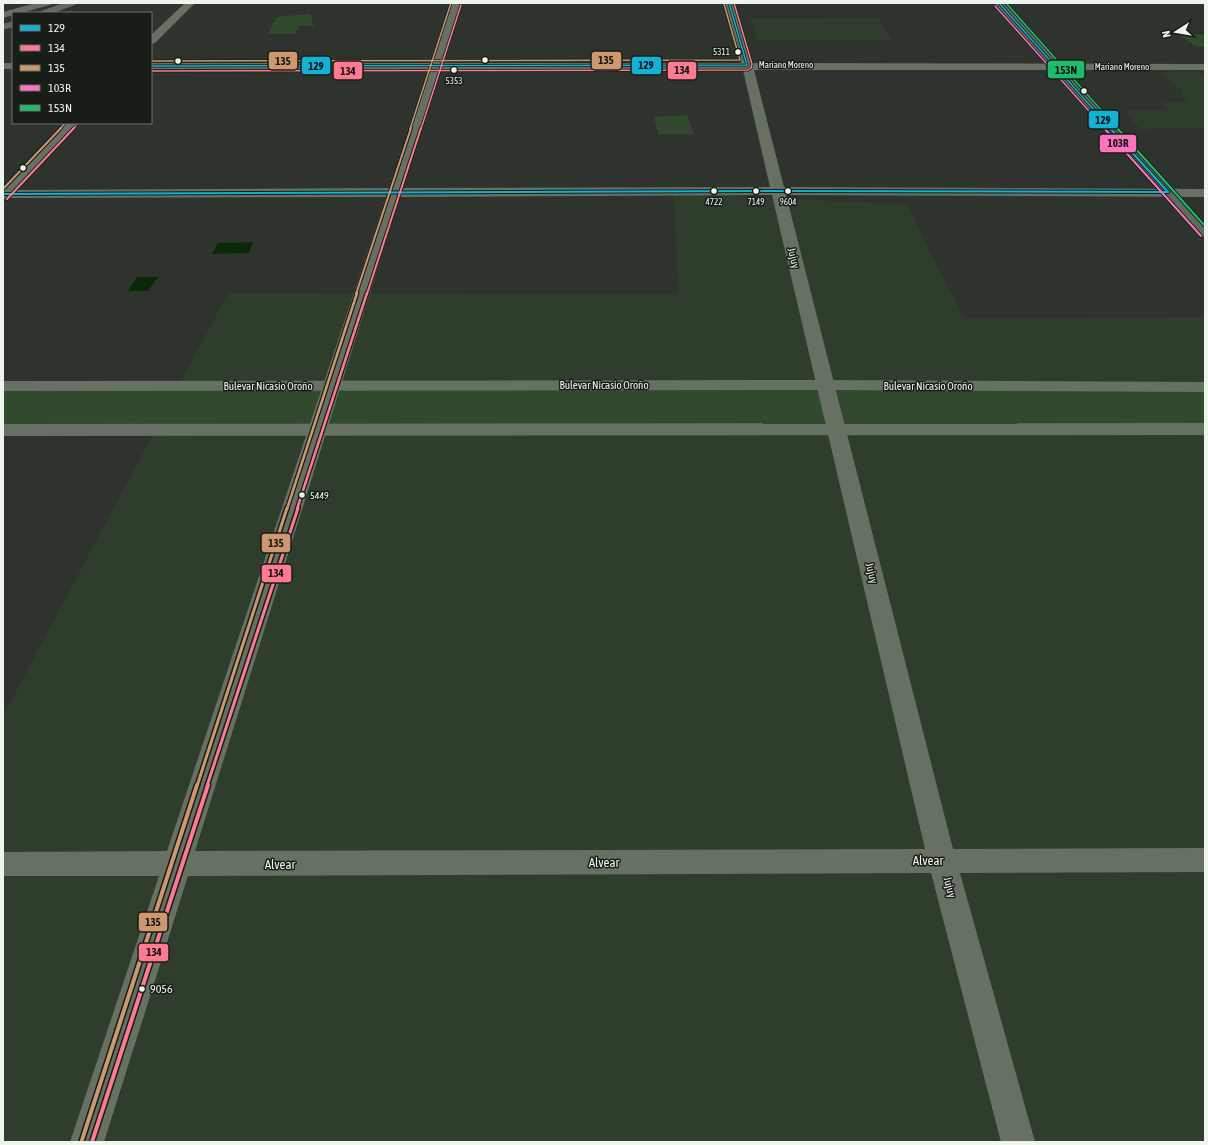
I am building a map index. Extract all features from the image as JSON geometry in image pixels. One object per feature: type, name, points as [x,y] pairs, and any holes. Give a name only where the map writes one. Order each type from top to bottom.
[{"type":"main road","points":[[3,7],[16,3]]},
{"type":"main road","points":[[14,12],[47,3]]},
{"type":"main road","points":[[47,12],[72,3]]},
{"type":"main road","points":[[999,3],[1205,233]]},
{"type":"main road","name":"Bulevar Nicasio Oroño","points":[[3,386],[826,385],[1205,387]]},
{"type":"main road","points":[[3,430],[1205,429]]},
{"type":"street","points":[[152,40],[190,3]]},
{"type":"street","points":[[87,1142],[456,3]]},
{"type":"street","name":"Jujuy","points":[[729,3],[747,65],[942,860],[1018,1142]]},
{"type":"street","name":"Mariano Moreno","points":[[152,66],[747,65],[1205,67]]},
{"type":"street","points":[[4,194],[71,124]]},
{"type":"street","points":[[4,194],[778,191],[1205,193]]},
{"type":"street","name":"Alvear","points":[[3,864],[178,865],[942,860],[1205,860]]},
{"type":"shaded area","points":[[309,14],[313,17],[311,21],[314,26],[299,26],[295,34],[268,34],[276,17]]},
{"type":"shaded area","points":[[878,18],[892,40],[757,40],[750,19]]},
{"type":"shaded area","points":[[1179,35],[1205,35],[1205,47],[1197,47]]},
{"type":"shaded area","points":[[1198,71],[1205,77],[1205,128],[1140,129],[1124,111],[1170,111],[1161,103],[1189,103],[1180,93],[1184,93],[1160,72]]},
{"type":"shaded area","points":[[687,115],[694,134],[658,134],[654,117]]},
{"type":"shaded area","points":[[673,192],[908,205],[930,252],[965,319],[1205,317],[1205,1142],[3,1142],[3,716],[228,293],[679,295]]},
{"type":"shaded area","points":[[253,242],[249,253],[212,254],[218,243]]},
{"type":"shaded area","points":[[137,277],[158,277],[148,291],[128,291]]},
{"type":"shaded area","points":[[3,386],[1205,387],[1205,429],[3,430]]},
{"type":"transit line","name":"135","points":[[82,1140],[451,3]]},
{"type":"transit line","name":"129","points":[[152,66],[747,65],[729,3]]},
{"type":"transit line","name":"134","points":[[152,71],[748,70],[751,68],[752,64],[734,3]]},
{"type":"transit line","name":"129","points":[[999,3],[1168,192]]},
{"type":"transit line","name":"153N","points":[[1006,3],[1205,226]]},
{"type":"transit line","name":"135","points":[[152,61],[740,60],[724,4]]},
{"type":"transit line","name":"134","points":[[92,1142],[461,5]]},
{"type":"transit line","name":"103R","points":[[995,6],[1201,236]]},
{"type":"transit line","name":"135","points":[[3,189],[64,124]]},
{"type":"transit line","name":"134","points":[[7,199],[76,126]]},
{"type":"transit line","name":"129","points":[[3,194],[778,191],[1168,192]]},
{"type":"place","name":"5311","points":[[738,52]]},
{"type":"place","name":"5353","points":[[454,70]]},
{"type":"place","name":"4722","points":[[714,191]]},
{"type":"place","name":"7149","points":[[756,191]]},
{"type":"place","name":"9604","points":[[788,191]]},
{"type":"place","name":"5449","points":[[302,495]]},
{"type":"place","name":"9056","points":[[142,989]]}]
